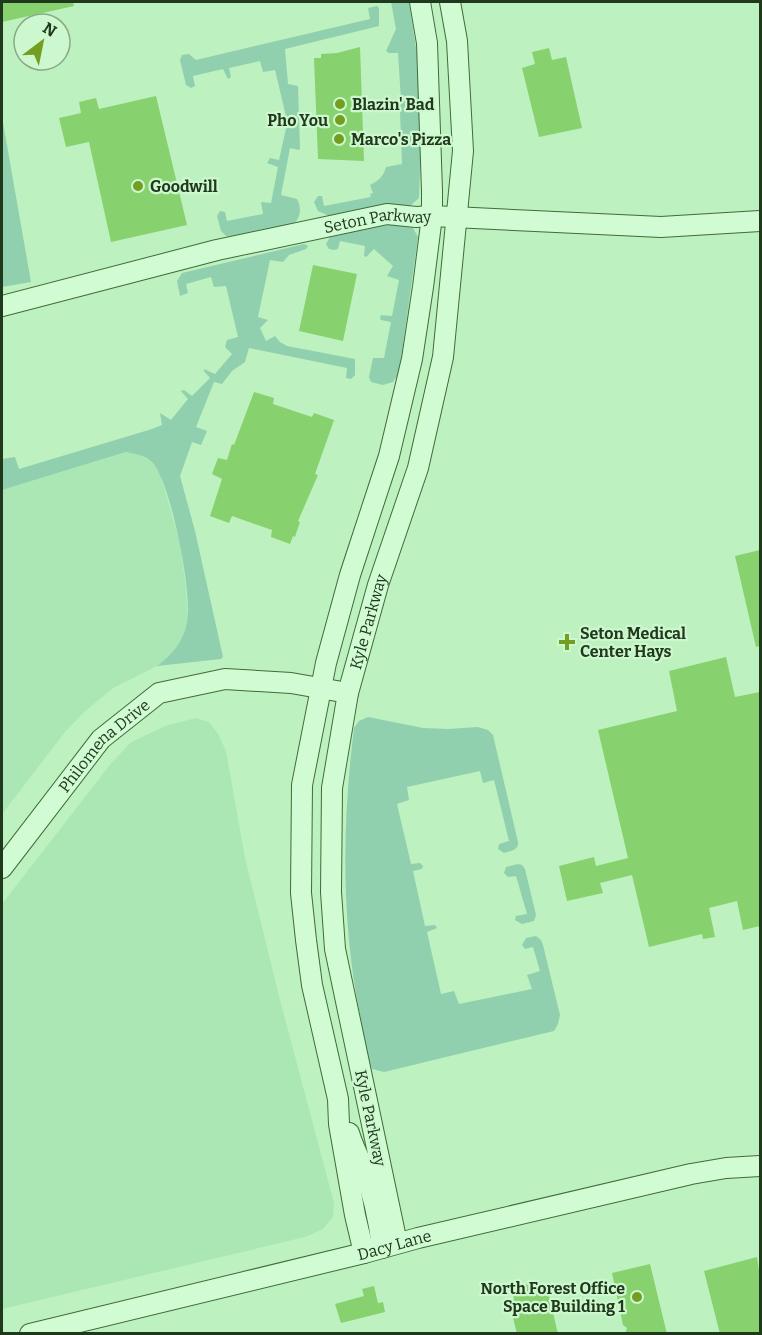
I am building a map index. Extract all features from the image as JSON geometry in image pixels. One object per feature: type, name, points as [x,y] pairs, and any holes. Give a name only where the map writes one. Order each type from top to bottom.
[{"type":"street","name":"Kyle Parkway","points":[[381,1248],[380,1228],[363,1166],[350,1138],[345,1114],[338,1099],[312,985],[301,893],[302,785],[320,687],[350,575],[389,456],[412,359],[423,287],[432,216],[427,43],[420,2]]},
{"type":"street","name":"Kyle Parkway","points":[[381,1248],[335,949],[331,892],[332,788],[348,693],[378,585],[418,468],[443,357],[463,151],[457,40],[450,2]]},
{"type":"street","name":"Seton Parkway","points":[[2,306],[217,250],[387,214],[661,226],[760,221]]},
{"type":"street","name":"Philomena Drive","points":[[2,868],[101,739],[159,693],[225,679],[320,687],[348,693]]},
{"type":"street","name":"Dacy Lane","points":[[30,1334],[691,1174],[726,1168],[760,1166]]},
{"type":"green space","points":[[391,2],[409,2],[418,61],[422,116],[419,198],[410,206],[383,204],[329,216],[318,211],[314,202],[318,196],[322,196],[324,206],[371,197],[370,194],[373,193],[370,185],[380,178],[386,167],[402,164],[400,111],[392,109],[388,102],[401,100],[398,53],[386,51],[396,29]]},
{"type":"green space","points":[[377,6],[379,26],[285,49],[288,84],[298,86],[300,148],[299,150],[290,148],[281,195],[297,199],[300,206],[299,217],[291,225],[237,238],[226,236],[221,231],[217,216],[220,211],[225,212],[227,221],[263,214],[261,202],[271,203],[278,167],[267,163],[270,158],[279,160],[287,124],[275,121],[286,116],[275,70],[263,72],[260,61],[229,68],[231,77],[228,79],[223,69],[193,76],[195,86],[191,88],[186,85],[180,60],[182,55],[189,54],[196,60],[370,19],[368,8]]},
{"type":"green space","points":[[2,117],[31,282],[2,287]]},
{"type":"green space","points":[[396,224],[413,228],[418,237],[399,373],[393,382],[383,385],[371,382],[369,377],[373,358],[384,358],[391,322],[380,318],[381,315],[392,316],[399,280],[387,276],[393,266],[374,249],[366,257],[364,256],[365,246],[340,241],[338,249],[334,250],[329,249],[326,244],[330,237]]},
{"type":"green space","points":[[304,244],[308,246],[306,249],[289,255],[283,262],[270,260],[258,317],[268,320],[260,328],[266,341],[275,336],[287,346],[355,359],[355,375],[351,379],[346,378],[347,368],[249,348],[245,362],[232,371],[222,384],[214,382],[196,427],[207,431],[201,445],[192,442],[180,476],[195,531],[223,657],[221,659],[157,666],[180,642],[187,622],[188,608],[184,565],[173,514],[159,474],[152,462],[143,456],[126,452],[2,490],[2,459],[15,457],[19,469],[152,429],[162,425],[160,413],[171,420],[188,399],[181,391],[184,390],[192,396],[210,378],[204,369],[215,374],[232,354],[225,347],[227,340],[238,337],[226,286],[214,287],[211,277],[186,284],[188,293],[180,296],[177,281],[182,273]]},
{"type":"green space","points":[[127,452],[151,461],[159,472],[166,494],[180,543],[186,589],[188,619],[182,639],[171,656],[157,666],[113,688],[83,713],[65,732],[2,814],[2,490]]},
{"type":"green space","points":[[368,717],[423,728],[478,727],[488,730],[493,735],[518,842],[512,851],[504,853],[498,849],[499,844],[509,841],[494,780],[483,783],[480,771],[407,787],[409,800],[397,804],[411,864],[420,863],[423,866],[422,869],[413,871],[425,926],[435,925],[437,928],[427,932],[441,994],[454,991],[459,1004],[532,989],[527,975],[540,971],[533,947],[525,949],[522,945],[526,938],[536,936],[543,945],[560,1015],[554,1031],[384,1072],[372,1069],[366,1050],[349,944],[345,872],[347,800],[354,728],[359,721]]},
{"type":"green space","points":[[196,718],[209,722],[226,751],[245,858],[334,1203],[333,1217],[323,1229],[305,1237],[2,1309],[2,904],[109,766],[130,743],[165,726]]},
{"type":"green space","points":[[518,864],[525,869],[536,915],[534,921],[522,924],[515,920],[516,916],[527,914],[516,876],[508,877],[504,873],[506,867]]},
{"type":"building","points":[[2,2],[73,2],[74,6],[47,12],[12,12],[12,20],[2,22]]},
{"type":"building","points":[[360,47],[364,161],[318,159],[314,58],[321,58],[321,54],[337,53]]},
{"type":"building","points":[[549,48],[552,60],[566,57],[582,128],[539,137],[522,68],[535,64],[532,52]]},
{"type":"building","name":"Goodwill","points":[[156,96],[187,225],[111,242],[89,142],[66,147],[59,118],[81,113],[79,102],[96,98],[99,109]]},
{"type":"building","points":[[313,265],[357,274],[343,341],[299,331]]},
{"type":"building","points":[[254,392],[274,398],[273,404],[312,417],[314,413],[334,420],[315,474],[318,475],[298,521],[300,522],[295,537],[293,536],[290,544],[271,537],[272,530],[232,516],[229,523],[210,516],[222,479],[212,474],[218,458],[227,460]]},
{"type":"building","points":[[760,550],[760,646],[756,647],[735,556]]},
{"type":"building","name":"Seton Medical Center Hays","points":[[726,657],[735,697],[760,692],[760,926],[743,930],[737,901],[709,908],[715,937],[703,939],[702,934],[649,947],[632,875],[600,883],[603,893],[567,901],[559,866],[594,857],[596,866],[628,858],[598,730],[677,711],[669,671]]},
{"type":"building","points":[[757,1257],[760,1277],[760,1334],[720,1334],[704,1271]]},
{"type":"building","name":"North Forest Office Space Building 1","points":[[650,1264],[667,1334],[625,1334],[627,1328],[623,1325],[612,1273]]},
{"type":"building","points":[[539,1281],[542,1292],[548,1291],[558,1334],[517,1334],[509,1301],[514,1299],[512,1288]]},
{"type":"building","points":[[374,1286],[378,1303],[383,1302],[385,1312],[341,1323],[335,1304],[364,1296],[362,1289]]},
{"type":"place","name":"Blazin' Bad","points":[[340,104]]},
{"type":"place","name":"Pho You","points":[[340,120]]},
{"type":"place","name":"Marco's Pizza","points":[[339,139]]},
{"type":"place","name":"Goodwill","points":[[138,186]]},
{"type":"place","name":"Seton Medical Center Hays","points":[[567,642]]},
{"type":"place","name":"North Forest Office Space Building 1","points":[[637,1297]]}]
